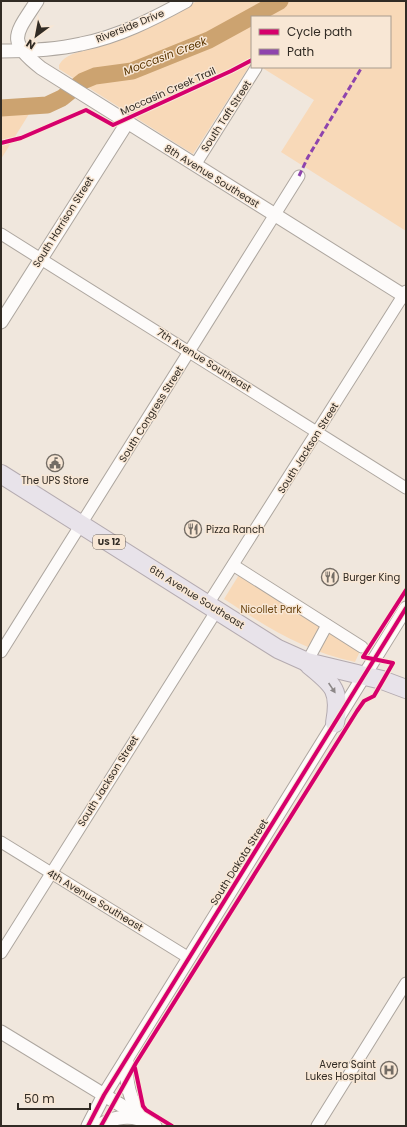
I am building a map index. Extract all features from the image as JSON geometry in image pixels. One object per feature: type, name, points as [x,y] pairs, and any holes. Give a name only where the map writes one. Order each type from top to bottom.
[{"type":"highway","name":"6th Avenue Southeast","points":[[1,474],[278,649],[306,662],[364,676],[406,689]]},
{"type":"highway","points":[[306,662],[321,674],[335,692],[338,706],[335,723]]},
{"type":"street","points":[[22,51],[18,44],[18,31],[37,1]]},
{"type":"street","name":"Riverside Drive","points":[[1,51],[22,51],[76,45],[110,36],[147,22],[186,1]]},
{"type":"street","name":"8th Avenue Southeast","points":[[22,51],[56,78],[90,100],[405,294]]},
{"type":"street","name":"South Taft Street","points":[[195,165],[256,68]]},
{"type":"street","name":"South Harrison Street","points":[[1,322],[40,258],[127,123]]},
{"type":"street","name":"South Congress Street","points":[[1,652],[300,176]]},
{"type":"street","name":"7th Avenue Southeast","points":[[1,234],[406,488]]},
{"type":"street","name":"South Jackson Street","points":[[1,952],[213,607],[234,565],[405,294]]},
{"type":"street","points":[[234,565],[362,647]]},
{"type":"street","name":"South Dakota Street","points":[[88,1126],[104,1095],[406,608]]},
{"type":"street","points":[[306,662],[327,625]]},
{"type":"street","name":"4th Avenue Southeast","points":[[1,842],[189,958]]},
{"type":"street","points":[[317,1126],[406,984]]},
{"type":"street","points":[[1,1032],[151,1124]]},
{"type":"street","points":[[127,1058],[126,1069],[130,1092],[139,1112],[151,1124]]},
{"type":"street","points":[[99,1126],[116,1118],[127,1117],[151,1124]]},
{"type":"green space","points":[[197,1],[406,1],[406,231],[281,152],[314,100],[263,68],[391,68],[391,16],[251,16],[251,64],[193,154],[59,69],[59,65],[65,58],[77,52],[91,49],[132,34]]},
{"type":"green space","points":[[34,106],[1,159],[1,108]]},
{"type":"green space","name":"Nicollet Park","points":[[242,570],[362,647],[355,662],[302,645],[255,619],[224,599]]},
{"type":"waterway","name":"Moccasin Creek","points":[[253,16],[280,1]]},
{"type":"waterway","name":"Moccasin Creek","points":[[1,108],[47,105],[62,98],[83,81],[95,76],[132,71],[209,40],[251,17]]},
{"type":"marked path","points":[[299,176],[308,157],[361,68]]},
{"type":"cycle path","name":"Moccasin Creek Trail","points":[[1,143],[21,138],[86,110],[113,125],[251,61]]},
{"type":"cycle path","points":[[101,1126],[136,1063],[357,711],[364,701],[374,696],[393,663],[363,657],[406,590]]},
{"type":"cycle path","points":[[88,1126],[104,1095],[406,608]]},
{"type":"cycle path","points":[[135,1068],[143,1106],[146,1110],[172,1126]]},
{"type":"place","name":"The UPS Store","points":[[55,463]]},
{"type":"place","name":"Pizza Ranch","points":[[193,529]]},
{"type":"place","name":"Burger King","points":[[330,577]]},
{"type":"place","name":"Avera Saint Lukes Hospital","points":[[389,1070]]}]
